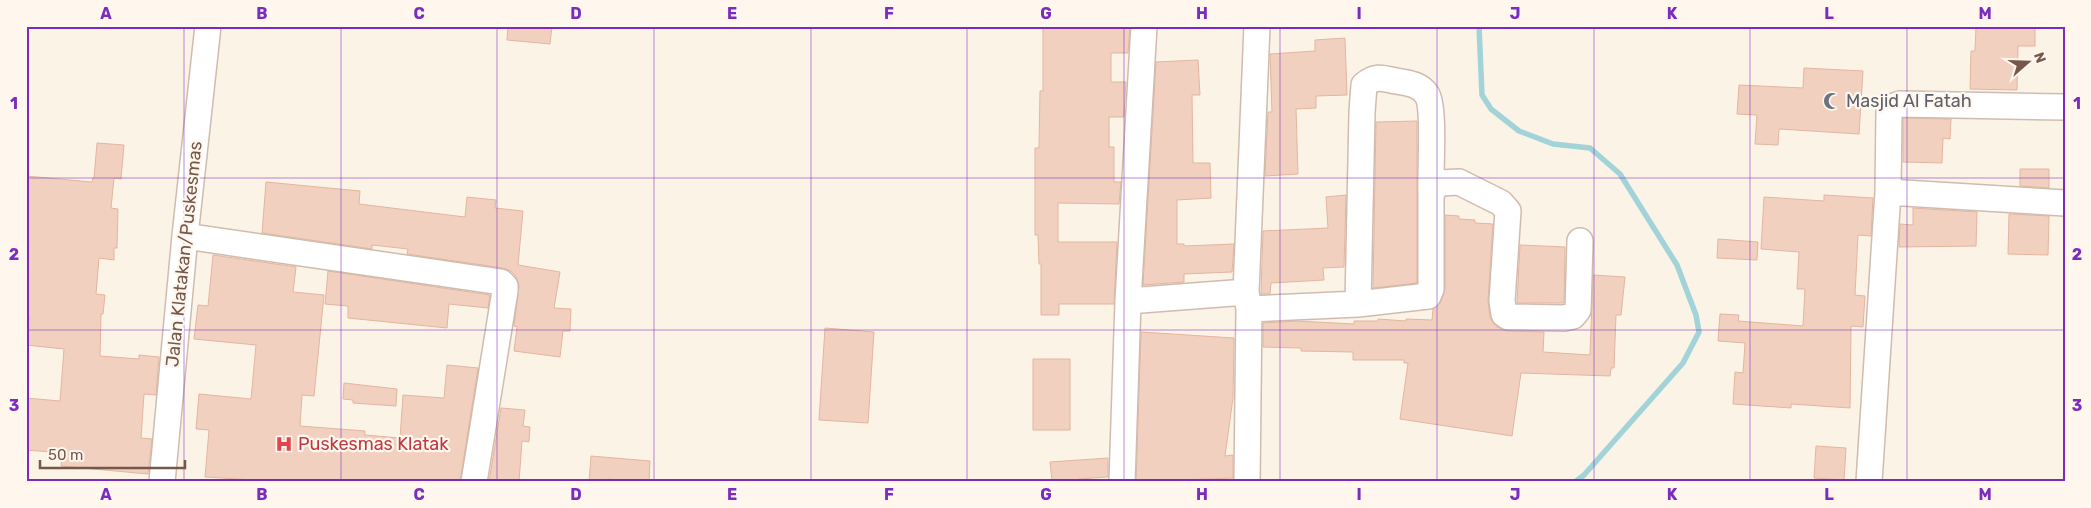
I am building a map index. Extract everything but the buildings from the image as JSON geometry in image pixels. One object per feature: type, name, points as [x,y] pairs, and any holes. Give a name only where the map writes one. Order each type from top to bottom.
[{"type":"street","name":"Jalan Klatakan/Puskesmas","points":[[162,482],[185,236],[208,26]]},
{"type":"street","points":[[1122,482],[1128,300],[1144,26]]},
{"type":"street","points":[[1247,482],[1247,300],[1257,26]]},
{"type":"street","points":[[1128,300],[1247,300],[1358,304],[1428,296],[1431,289],[1431,192],[1430,109],[1427,95],[1417,85],[1380,77],[1370,79],[1364,85],[1358,304]]},
{"type":"street","points":[[1869,482],[1888,192],[1888,112],[1891,108],[1900,104],[2065,107]]},
{"type":"street","points":[[1431,192],[1440,183],[1459,182],[1501,203],[1508,212],[1502,301],[1504,314],[1508,317],[1564,318],[1572,316],[1578,310],[1580,241]]},
{"type":"street","points":[[1888,192],[2065,203]]},
{"type":"street","points":[[185,236],[501,282],[505,286],[505,291],[474,482]]},
{"type":"waterway","points":[[1479,26],[1482,95],[1491,109],[1519,131],[1553,144],[1590,148],[1620,174],[1677,265],[1696,315],[1699,332],[1683,363],[1584,475],[1575,482]]},
{"type":"place","name":"Masjid Al Fatah","points":[[1832,101]]},
{"type":"place","name":"Puskesmas Klatak","points":[[284,444]]}]
